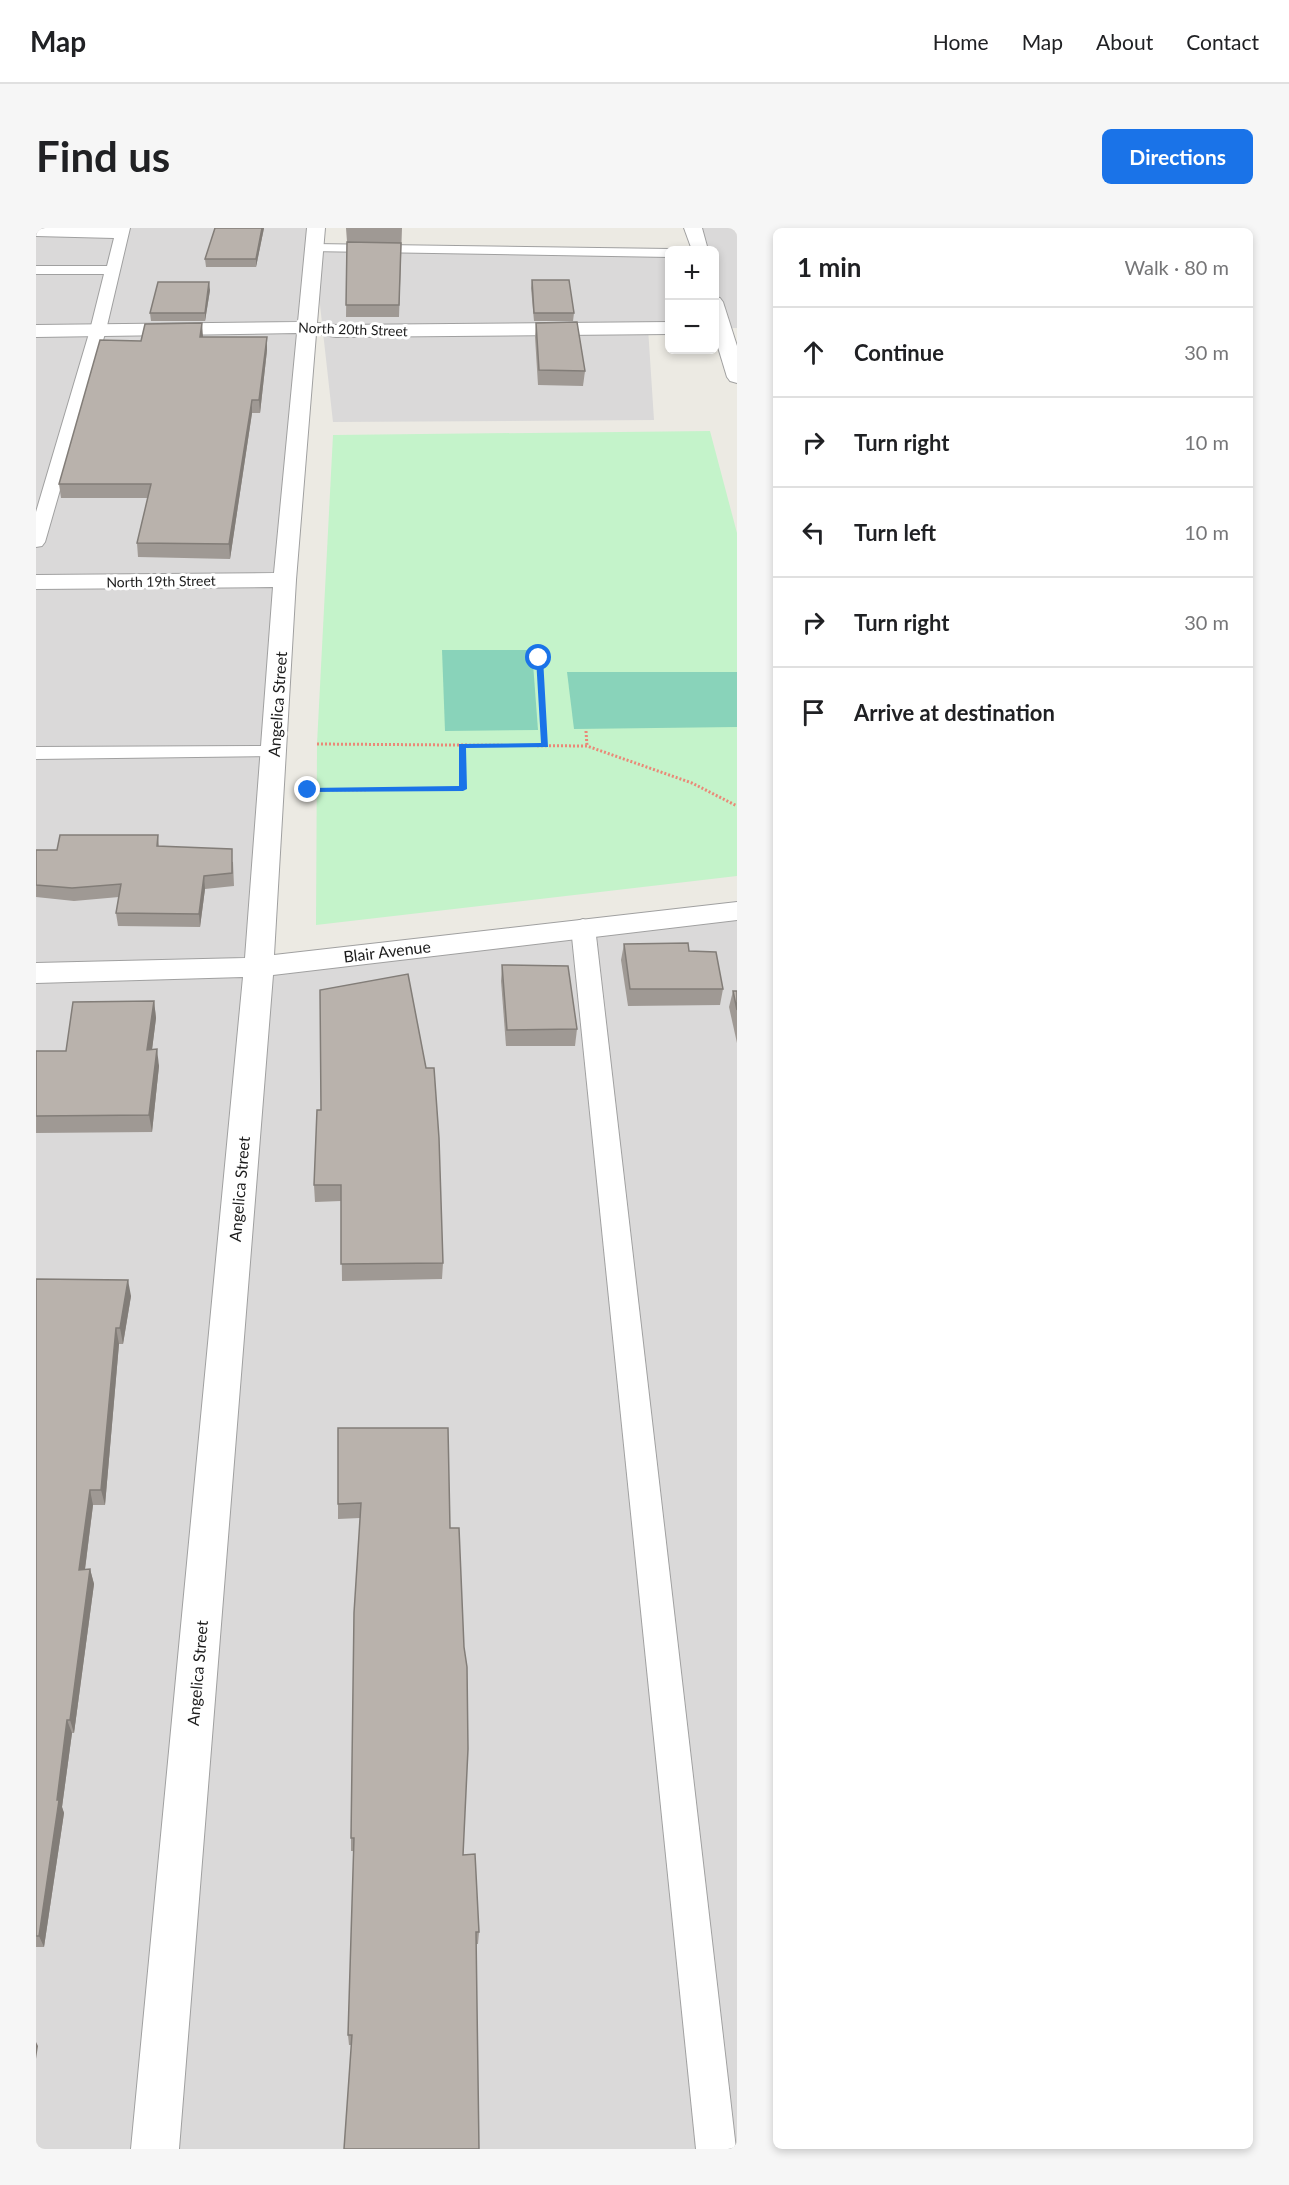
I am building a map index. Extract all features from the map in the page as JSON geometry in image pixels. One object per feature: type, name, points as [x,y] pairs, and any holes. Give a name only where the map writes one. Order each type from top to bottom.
[{"type":"street","points":[[693,228],[699,246]]},
{"type":"street","name":"Angelica Street","points":[[155,2149],[259,967],[285,580],[315,238]]},
{"type":"street","name":"North 20th Street","points":[[36,331],[306,327],[336,331],[665,328]]},
{"type":"street","points":[[724,328],[737,377]]},
{"type":"street","name":"North 19th Street","points":[[36,582],[285,580]]},
{"type":"street","name":"Blair Avenue","points":[[36,973],[259,967],[583,927],[737,911]]},
{"type":"lane","points":[[36,232],[122,231],[98,330],[36,542]]},
{"type":"lane","points":[[315,238],[665,253]]},
{"type":"lane","points":[[36,270],[113,270]]},
{"type":"lane","points":[[36,753],[273,752]]},
{"type":"lane","points":[[583,927],[716,2149]]},
{"type":"path","points":[[539,658],[545,746]]},
{"type":"path","points":[[586,731],[587,746]]},
{"type":"path","points":[[317,744],[587,746],[692,783],[737,806]]},
{"type":"path","points":[[308,790],[463,789],[462,746]]},
{"type":"shaded area","points":[[36,228],[316,228],[314,248],[665,253],[665,328],[648,328],[654,420],[333,422],[314,251],[259,966],[737,912],[737,2149],[36,2149]]},
{"type":"shaded area","points":[[693,228],[737,228],[737,328],[719,328],[719,246],[699,246]]},
{"type":"green space","points":[[710,431],[737,533],[737,876],[316,925],[317,744],[333,435]]},
{"type":"green space","points":[[442,650],[532,650],[538,730],[445,731]]},
{"type":"green space","points":[[567,672],[737,672],[737,727],[574,729]]},
{"type":"building","points":[[215,228],[262,228],[256,259],[205,259]]},
{"type":"building","points":[[347,242],[401,243],[399,305],[346,305]]},
{"type":"building","points":[[532,280],[569,280],[574,313],[534,313]]},
{"type":"building","points":[[158,282],[209,282],[205,313],[150,313]]},
{"type":"building","points":[[577,322],[585,371],[539,370],[536,323]]},
{"type":"building","points":[[202,323],[200,337],[267,337],[259,400],[252,400],[229,544],[137,543],[151,484],[59,484],[100,340],[141,341],[145,324]]},
{"type":"building","points":[[60,835],[158,835],[157,846],[232,849],[232,873],[204,876],[199,914],[116,913],[121,884],[72,888],[36,885],[36,850],[57,850]]},
{"type":"building","points":[[688,943],[689,951],[716,952],[723,989],[630,989],[624,944]]},
{"type":"building","points":[[502,965],[568,966],[577,1029],[507,1030]]},
{"type":"building","points":[[408,974],[426,1068],[434,1068],[443,1263],[341,1264],[341,1185],[314,1185],[317,1110],[321,1110],[320,990]]},
{"type":"building","points":[[733,991],[737,991],[737,1010]]},
{"type":"building","points":[[154,1001],[147,1050],[157,1049],[149,1115],[36,1116],[36,1051],[66,1051],[73,1002]]},
{"type":"building","points":[[36,1279],[128,1280],[120,1328],[116,1328],[101,1490],[90,1490],[79,1570],[90,1569],[70,1720],[67,1720],[57,1800],[59,1800],[39,1936],[36,1936]]},
{"type":"building","points":[[338,1428],[448,1428],[450,1528],[459,1528],[464,1647],[467,1667],[468,1749],[463,1855],[475,1854],[479,1932],[476,1932],[479,2149],[344,2149],[352,2035],[348,2035],[354,1838],[351,1838],[354,1613],[361,1503],[338,1504]]},
{"type":"route","points":[[308,790],[463,789],[462,746],[545,746],[539,658]]}]
